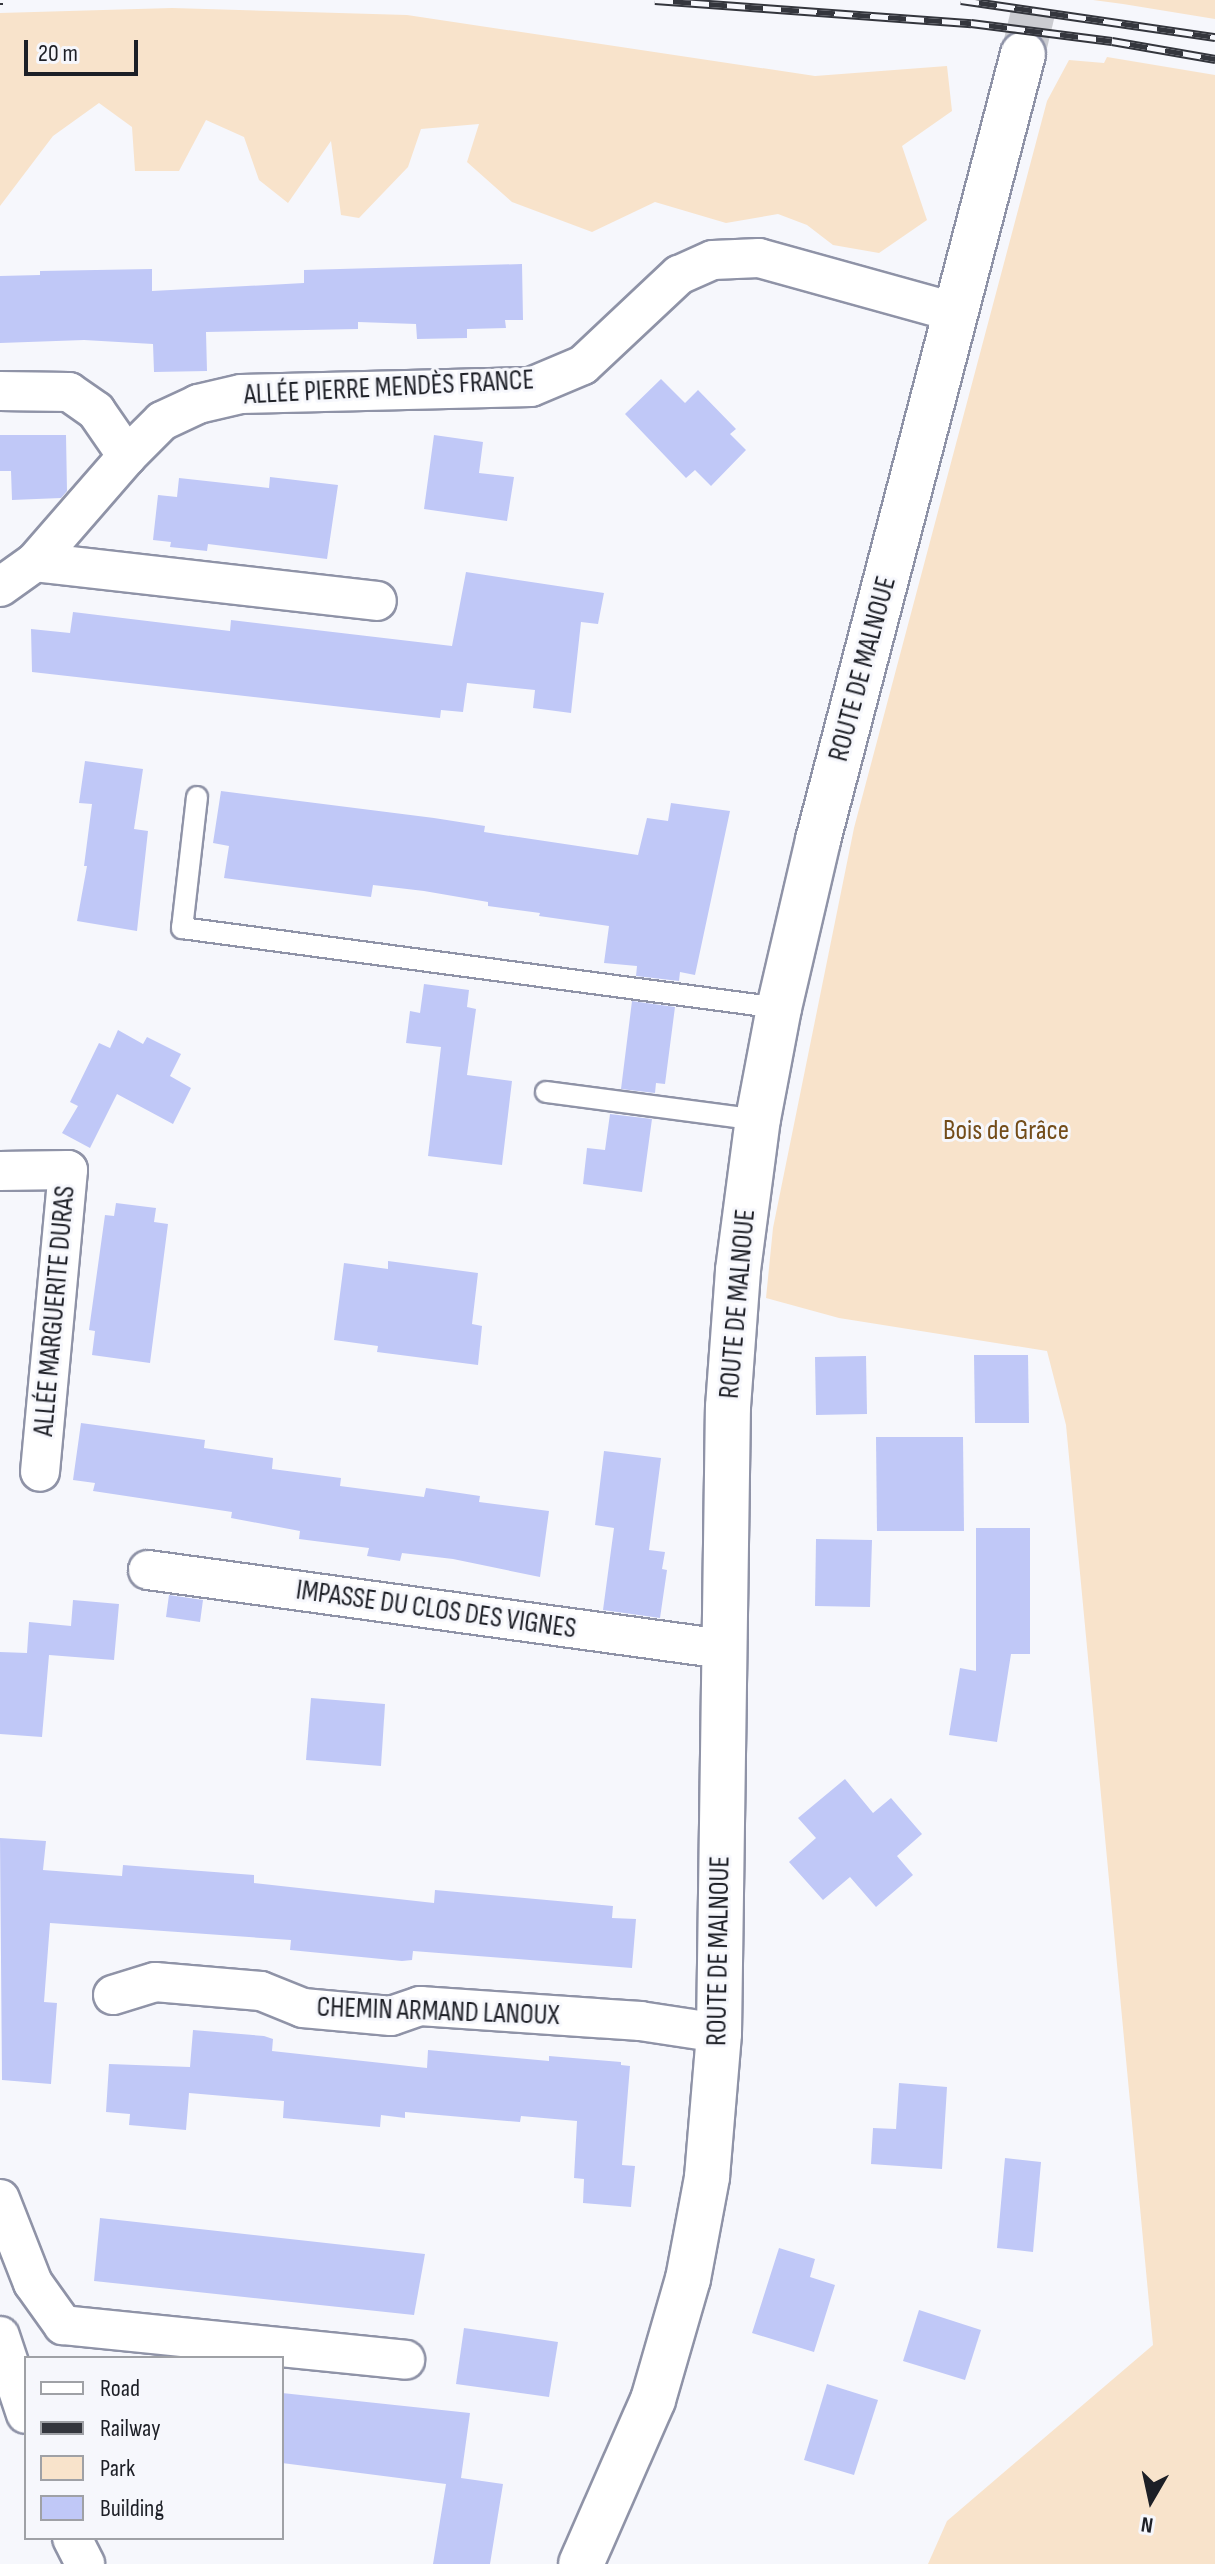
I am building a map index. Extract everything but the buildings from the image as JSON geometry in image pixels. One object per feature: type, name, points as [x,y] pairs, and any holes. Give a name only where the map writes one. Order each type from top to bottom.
[{"type":"main road","name":"ROUTE DE MALNOUE","points":[[581,2564],[639,2436],[688,2279],[707,2177],[719,2033],[728,1407],[738,1270],[758,1120],[779,1008],[818,840],[1023,54]]},
{"type":"street","name":"ALLÉE PIERRE MENDÈS FRANCE","points":[[0,587],[35,562],[127,456],[162,421],[198,404],[241,394],[531,387],[583,365],[679,275],[713,260],[759,258],[957,313]]},
{"type":"street","points":[[0,391],[69,392],[96,411],[127,456]]},
{"type":"street","points":[[35,562],[377,601]]},
{"type":"street","name":"ALLÉE MARGUERITE DURAS","points":[[0,1171],[68,1170],[40,1472]]},
{"type":"street","name":"IMPASSE DU CLOS DES VIGNES","points":[[148,1570],[723,1649]]},
{"type":"street","name":"CHEMIN ARMAND LANOUX","points":[[113,1995],[155,1982],[261,1991],[303,2008],[376,2015],[391,2016],[420,2006],[640,2021],[719,2033]]},
{"type":"street","points":[[0,2199],[33,2283],[63,2325],[405,2360]]},
{"type":"street","points":[[0,2336],[24,2408]]},
{"type":"street","points":[[73,2540],[85,2564]]},
{"type":"lane","points":[[197,797],[182,928],[779,1008]]},
{"type":"lane","points":[[546,1092],[758,1120]]},
{"type":"green space","points":[[1093,0],[1215,0],[1215,19],[1123,4]]},
{"type":"green space","points":[[172,8],[407,15],[815,76],[947,66],[952,111],[902,146],[927,220],[879,253],[833,245],[807,225],[778,214],[726,223],[655,202],[592,232],[512,202],[467,162],[479,124],[421,129],[408,167],[359,218],[341,215],[331,141],[288,203],[259,180],[244,137],[206,120],[179,171],[135,171],[132,127],[99,103],[53,136],[0,206],[0,13]]},
{"type":"green space","name":"Bois de Grâce","points":[[1107,57],[1215,75],[1215,2564],[928,2564],[947,2521],[1153,2345],[1066,1425],[1047,1351],[839,1318],[766,1298],[773,1228],[854,828],[1047,101],[1069,60],[1104,63]]},
{"type":"tunnel","points":[[1023,54],[1036,0]]},
{"type":"railway","points":[[655,0],[971,23],[1112,41],[1215,59]]},
{"type":"railway","points":[[961,0],[1215,37]]}]
